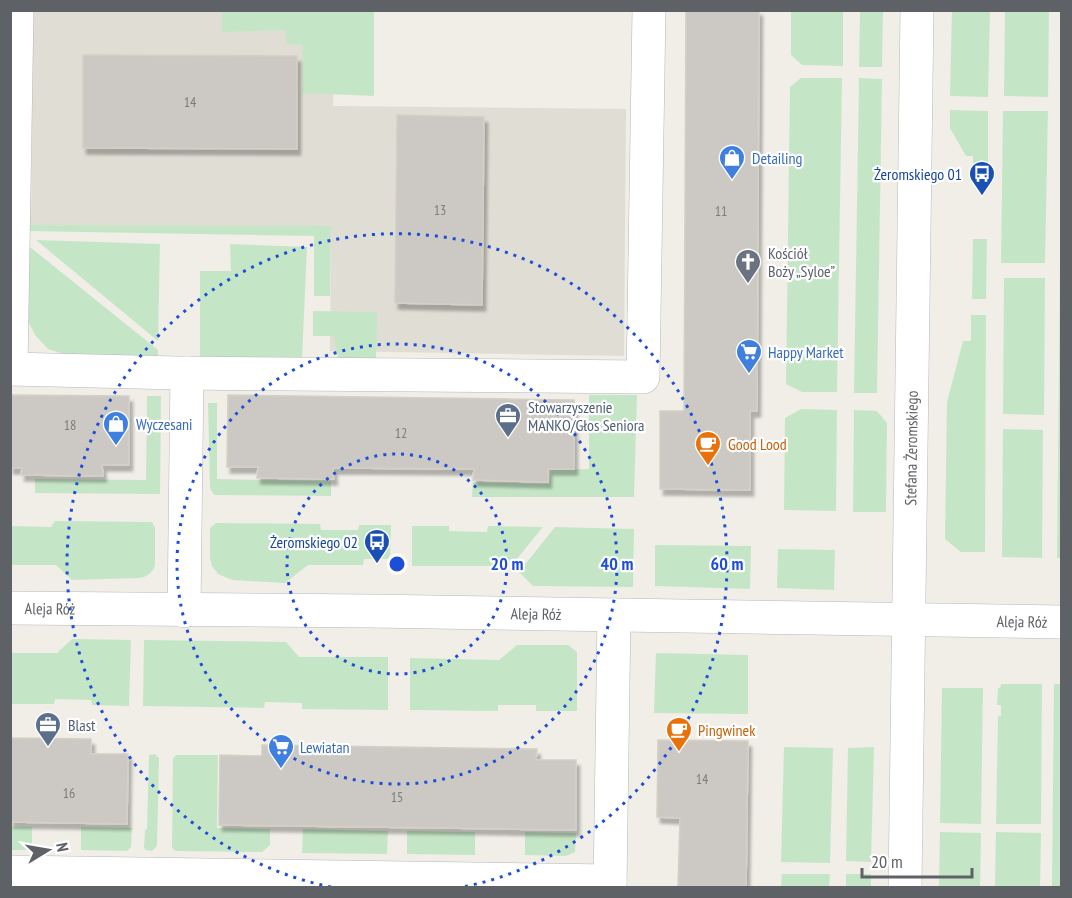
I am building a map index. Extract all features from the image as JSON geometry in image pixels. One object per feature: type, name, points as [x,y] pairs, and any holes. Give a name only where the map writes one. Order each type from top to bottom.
[{"type":"street","points":[[17,10],[11,369],[643,378],[649,10]]},
{"type":"street","name":"Stefana Żeromskiego","points":[[905,888],[916,10]]},
{"type":"street","points":[[184,611],[187,373]]},
{"type":"street","name":"Aleja Róż","points":[[10,608],[1062,622]]},
{"type":"street","points":[[10,872],[610,884],[614,615]]},
{"type":"shaded area","points":[[33,11],[334,11],[333,106],[626,109],[624,356],[330,351],[331,227],[31,225]]},
{"type":"green space","points":[[222,11],[374,11],[374,96],[302,93],[303,45],[287,44],[285,30],[222,32]]},
{"type":"green space","points":[[791,11],[843,11],[843,66],[802,65],[791,55]]},
{"type":"green space","points":[[860,11],[883,11],[882,67],[859,67]]},
{"type":"green space","points":[[952,11],[990,11],[988,97],[950,96]]},
{"type":"green space","points":[[1005,11],[1049,11],[1048,97],[1004,96]]},
{"type":"green space","points":[[801,78],[842,78],[837,392],[802,392],[786,384],[790,87]]},
{"type":"green space","points":[[859,78],[882,79],[877,393],[854,393]]},
{"type":"green space","points":[[950,110],[988,111],[988,175],[973,174],[973,156],[966,156],[950,128]]},
{"type":"green space","points":[[1003,111],[1048,111],[1045,263],[1001,263]]},
{"type":"green space","points":[[26,148],[31,148],[31,225],[331,226],[330,296],[314,296],[314,236],[25,231]]},
{"type":"green space","points":[[1061,161],[1062,558],[1057,558]]},
{"type":"green space","points":[[973,239],[987,239],[986,299],[972,299]]},
{"type":"green space","points":[[36,240],[160,244],[158,341]]},
{"type":"green space","points":[[25,243],[158,350],[158,358],[67,355],[48,349],[35,335],[26,317]]},
{"type":"green space","points":[[230,244],[307,247],[302,358],[200,357],[200,271],[231,271]]},
{"type":"green space","points":[[1004,278],[1045,278],[1044,415],[1003,414]]},
{"type":"green space","points":[[313,311],[377,312],[376,358],[338,359],[334,336],[313,336]]},
{"type":"green space","points":[[971,315],[986,315],[985,552],[961,552],[945,539],[947,402],[963,341],[971,341]]},
{"type":"green space","points":[[589,395],[637,395],[634,497],[472,497],[473,482],[549,484],[551,470],[589,469]]},
{"type":"green space","points":[[147,396],[161,396],[160,494],[35,493],[35,479],[146,480]]},
{"type":"green space","points":[[208,403],[217,403],[217,479],[331,481],[331,496],[214,495],[210,488]]},
{"type":"green space","points":[[801,409],[837,410],[836,511],[784,510],[785,418]]},
{"type":"green space","points":[[854,410],[877,411],[887,423],[886,512],[853,512]]},
{"type":"green space","points":[[1003,429],[1043,430],[1042,558],[1002,557]]},
{"type":"green space","points":[[55,521],[152,522],[155,528],[155,566],[149,574],[139,578],[72,580],[56,565],[11,565],[11,526],[51,527]]},
{"type":"green space","points":[[216,523],[320,524],[321,530],[358,530],[359,525],[391,525],[390,559],[364,559],[363,565],[308,565],[285,583],[232,580],[218,574],[212,566],[210,528]]},
{"type":"green space","points":[[412,526],[449,526],[449,531],[487,532],[488,526],[543,527],[511,566],[412,566]]},
{"type":"green space","points":[[555,527],[634,529],[633,587],[533,586],[519,572]]},
{"type":"green space","points":[[655,545],[751,546],[750,589],[655,586]]},
{"type":"green space","points":[[778,549],[835,550],[834,590],[777,588]]},
{"type":"green space","points":[[72,639],[131,640],[129,706],[92,705],[91,700],[55,699],[54,704],[11,704],[11,653],[57,653]]},
{"type":"green space","points":[[144,640],[286,642],[299,657],[388,657],[388,710],[302,709],[302,703],[265,702],[264,708],[143,706]]},
{"type":"green space","points":[[517,645],[568,645],[577,652],[577,711],[536,711],[536,705],[498,705],[498,711],[410,710],[410,658],[499,660]]},
{"type":"green space","points":[[656,653],[748,655],[748,714],[654,713]]},
{"type":"green space","points":[[1001,684],[1042,684],[1041,824],[996,824],[998,716],[1001,716],[1001,705],[997,705],[998,688]]},
{"type":"green space","points":[[1054,684],[1062,684],[1061,888],[1052,887]]},
{"type":"green space","points":[[942,688],[983,688],[981,824],[940,823]]},
{"type":"green space","points":[[784,747],[833,748],[830,863],[781,862]]},
{"type":"green space","points":[[874,747],[871,862],[846,861],[848,748]]},
{"type":"green space","points":[[155,754],[159,758],[157,846],[152,851],[144,848],[145,830],[147,829],[149,755]]},
{"type":"green space","points":[[177,755],[218,755],[217,828],[270,829],[270,845],[262,852],[176,851],[172,848],[173,758]]},
{"type":"green space","points":[[11,827],[32,827],[32,850],[11,850]]},
{"type":"green space","points":[[81,827],[132,828],[131,847],[127,851],[81,850]]},
{"type":"green space","points":[[303,829],[388,831],[387,854],[302,853]]},
{"type":"green space","points":[[407,831],[475,832],[475,855],[407,854]]},
{"type":"green space","points":[[525,832],[576,833],[575,852],[566,856],[525,855]]},
{"type":"green space","points":[[940,832],[981,833],[980,887],[939,887]]},
{"type":"green space","points":[[996,832],[1041,833],[1040,887],[995,887]]},
{"type":"green space","points":[[782,874],[830,874],[829,887],[781,887]]},
{"type":"green space","points":[[846,874],[871,874],[871,887],[846,887]]},
{"type":"building","points":[[686,10],[759,10],[757,411],[750,411],[750,490],[660,489],[660,411],[684,411]]},
{"type":"building","points":[[83,55],[297,56],[297,149],[83,148]]},
{"type":"building","points":[[397,115],[484,117],[482,305],[395,303]]},
{"type":"building","points":[[10,395],[129,396],[129,465],[102,465],[103,476],[21,475],[22,468],[10,468]]},
{"type":"building","points":[[228,395],[574,400],[574,469],[548,469],[548,482],[473,480],[474,469],[333,468],[334,479],[257,478],[258,467],[227,467]]},
{"type":"building","points":[[10,738],[91,739],[91,754],[128,754],[127,824],[10,822]]},
{"type":"building","points":[[658,740],[748,741],[746,888],[678,888],[680,818],[657,817]]},
{"type":"building","points":[[262,745],[537,749],[536,760],[576,760],[576,830],[219,825],[220,755],[262,756]]},
{"type":"place","name":"Detailing","points":[[732,181]]},
{"type":"place","name":"Żeromskiego 01","points":[[982,197]]},
{"type":"place","name":"Kościół Boży „Syloe”","points":[[748,285]]},
{"type":"place","name":"Happy Market","points":[[749,375]]},
{"type":"place","name":"Stowarzyszenie MANKO/Głos Seniora","points":[[508,439]]},
{"type":"place","name":"Wyczesani","points":[[116,447]]},
{"type":"place","name":"Good Lood","points":[[708,467]]},
{"type":"place","name":"Żeromskiego 02","points":[[377,565]]},
{"type":"place","name":"Blast","points":[[48,748]]},
{"type":"place","name":"Pingwinek","points":[[679,753]]},
{"type":"place","name":"Lewiatan","points":[[281,770]]}]
